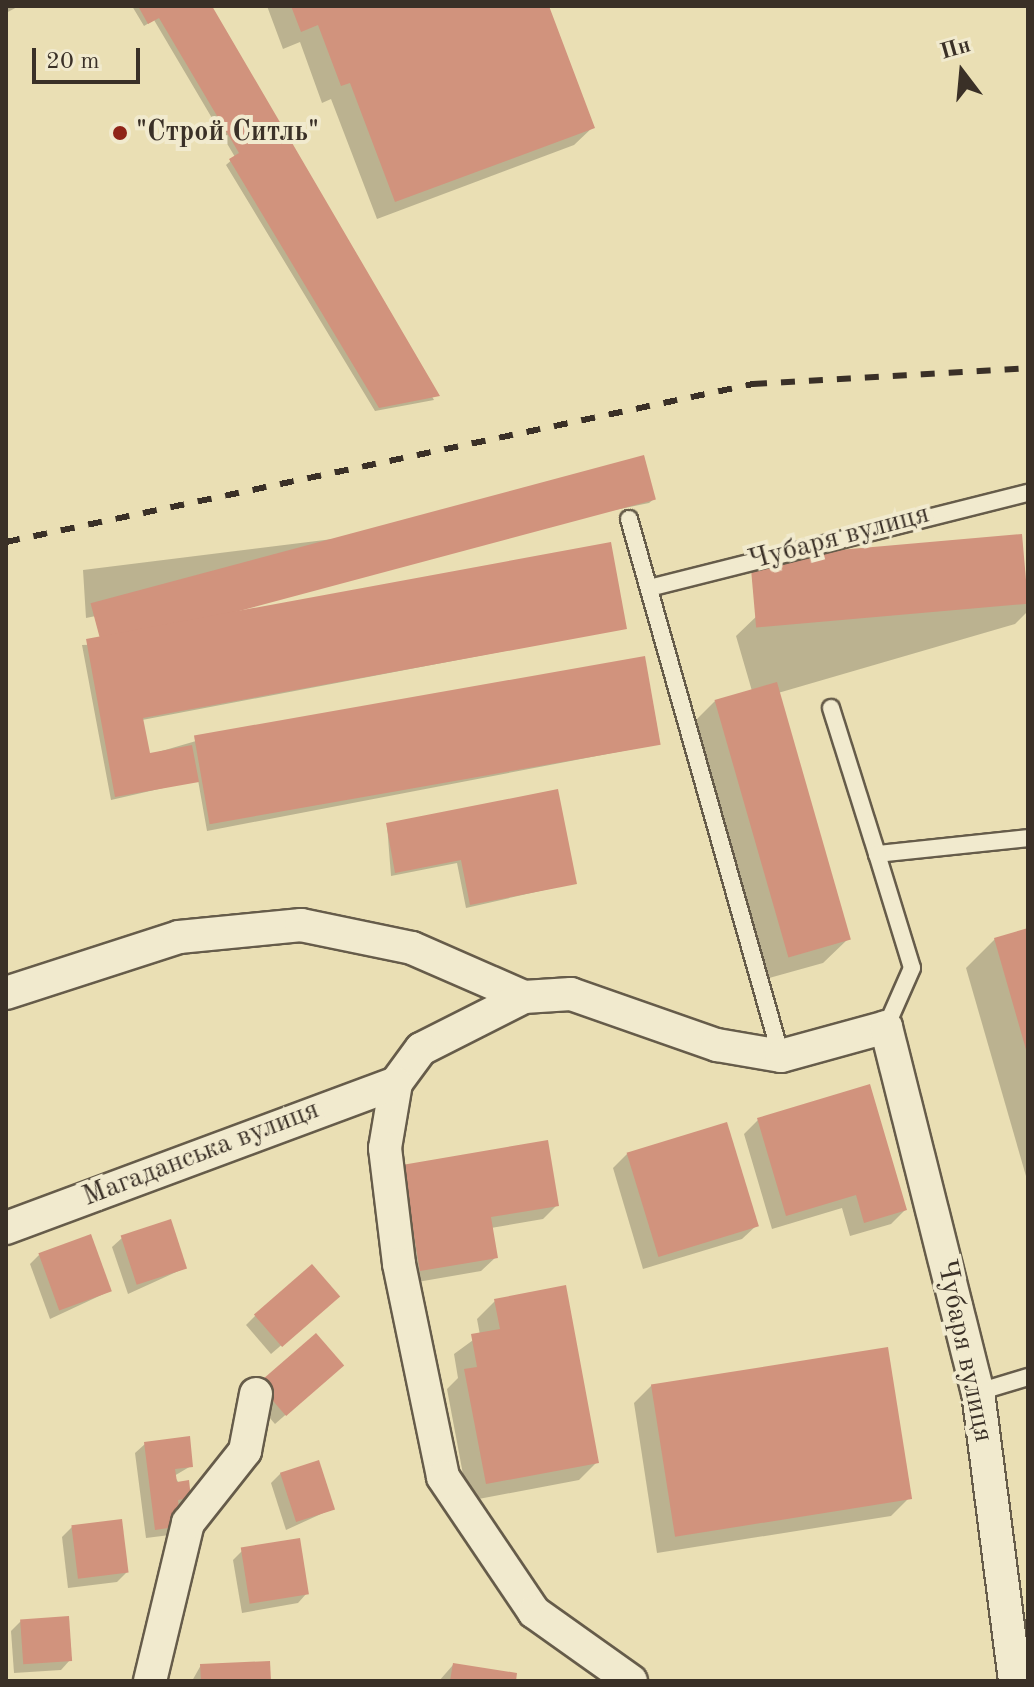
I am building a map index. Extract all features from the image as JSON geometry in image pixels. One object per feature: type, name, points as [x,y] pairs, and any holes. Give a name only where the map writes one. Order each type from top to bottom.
[{"type":"street","points":[[6,993],[179,937],[301,925],[412,948],[524,997]]},
{"type":"street","points":[[631,1681],[534,1612],[443,1477],[399,1264],[385,1148],[396,1083],[421,1049],[524,997],[571,994],[717,1045],[781,1056],[886,1027]]},
{"type":"street","name":"Чубаря вулиця","points":[[886,1027],[978,1392],[1015,1681]]},
{"type":"street","name":"Магаданська вулиця","points":[[6,1228],[396,1083]]},
{"type":"street","points":[[150,1681],[188,1523],[245,1451],[256,1394]]},
{"type":"lane","name":"Чубаря вулиця","points":[[649,588],[1028,493]]},
{"type":"lane","points":[[629,519],[781,1056]]},
{"type":"lane","points":[[831,708],[912,968],[886,1027]]},
{"type":"lane","points":[[877,854],[1028,838]]},
{"type":"lane","points":[[978,1392],[1028,1377]]},
{"type":"building","points":[[138,6],[212,6],[440,396],[379,408],[229,159],[239,153],[159,18],[148,24]]},
{"type":"building","points":[[291,6],[549,6],[595,128],[395,202],[350,83],[341,86],[318,25],[301,32]]},
{"type":"building","points":[[644,455],[656,499],[102,648],[91,603]]},
{"type":"building","points":[[1022,534],[1028,604],[756,628],[750,558]]},
{"type":"building","points":[[611,542],[627,629],[143,718],[150,753],[192,745],[199,782],[115,797],[86,639]]},
{"type":"building","points":[[645,656],[661,745],[210,824],[194,736]]},
{"type":"building","points":[[777,682],[851,940],[788,958],[715,700]]},
{"type":"building","points":[[558,789],[577,884],[470,905],[461,860],[395,873],[386,823]]},
{"type":"building","points":[[1028,928],[1028,1053],[1027,1053],[994,938]]},
{"type":"building","points":[[870,1084],[907,1210],[864,1223],[856,1195],[786,1216],[757,1118]]},
{"type":"building","points":[[727,1122],[759,1226],[658,1257],[627,1153]]},
{"type":"building","points":[[548,1140],[559,1206],[491,1217],[498,1258],[420,1271],[402,1165]]},
{"type":"building","points":[[171,1219],[187,1268],[137,1285],[121,1235]]},
{"type":"building","points":[[91,1234],[112,1291],[59,1310],[38,1253]]},
{"type":"building","points":[[312,1264],[340,1296],[282,1347],[254,1315]]},
{"type":"building","points":[[566,1285],[599,1463],[486,1484],[464,1369],[477,1367],[471,1334],[500,1329],[494,1299]]},
{"type":"building","points":[[316,1333],[344,1365],[286,1416],[258,1384]]},
{"type":"building","points":[[888,1347],[912,1499],[675,1537],[651,1385]]},
{"type":"building","points":[[190,1436],[193,1467],[175,1469],[177,1482],[189,1480],[191,1498],[178,1500],[181,1526],[155,1530],[144,1442]]},
{"type":"building","points":[[319,1460],[335,1509],[296,1522],[280,1473]]},
{"type":"building","points":[[122,1519],[129,1573],[78,1579],[71,1525]]},
{"type":"building","points":[[300,1538],[309,1594],[250,1604],[241,1547]]},
{"type":"building","points":[[69,1616],[72,1661],[23,1664],[20,1619]]},
{"type":"building","points":[[270,1661],[271,1681],[201,1681],[200,1664]]},
{"type":"building","points":[[453,1663],[517,1673],[516,1681],[450,1681]]},
{"type":"railway","points":[[6,542],[753,384],[1028,368]]},
{"type":"place","name":"\"Строй Ситль\"","points":[[120,133]]}]
